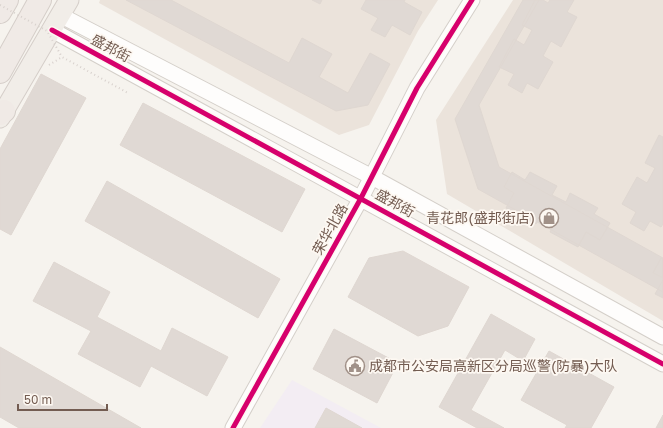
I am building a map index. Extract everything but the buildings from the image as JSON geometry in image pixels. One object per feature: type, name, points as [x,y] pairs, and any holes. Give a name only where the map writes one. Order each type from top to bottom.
[{"type":"highway","points":[[0,12],[7,0]]},
{"type":"highway","points":[[0,72],[40,0]]},
{"type":"main road","points":[[1,114],[60,15]]},
{"type":"street","name":"荣华北路","points":[[232,428],[361,198],[418,88],[472,0]]},
{"type":"street","name":"盛邦街","points":[[60,15],[372,177],[663,337]]},
{"type":"street","name":"盛邦街","points":[[60,15],[361,198],[663,364]]},
{"type":"path","points":[[0,5],[47,31],[62,57],[128,93]]},
{"type":"shaded area","points":[[100,0],[438,0],[418,31],[369,125],[339,135],[99,3]]},
{"type":"shaded area","points":[[513,0],[663,0],[663,321],[447,194],[436,120]]},
{"type":"shaded area","points":[[292,380],[381,428],[260,428]]},
{"type":"cycle path","points":[[233,428],[361,198],[417,88],[472,0]]},
{"type":"cycle path","points":[[52,30],[663,364]]},
{"type":"place","name":"青花郎(盛邦街店)","points":[[549,218]]},
{"type":"place","name":"成都市公安局高新区分局巡警(防暴)大队","points":[[355,366]]}]
